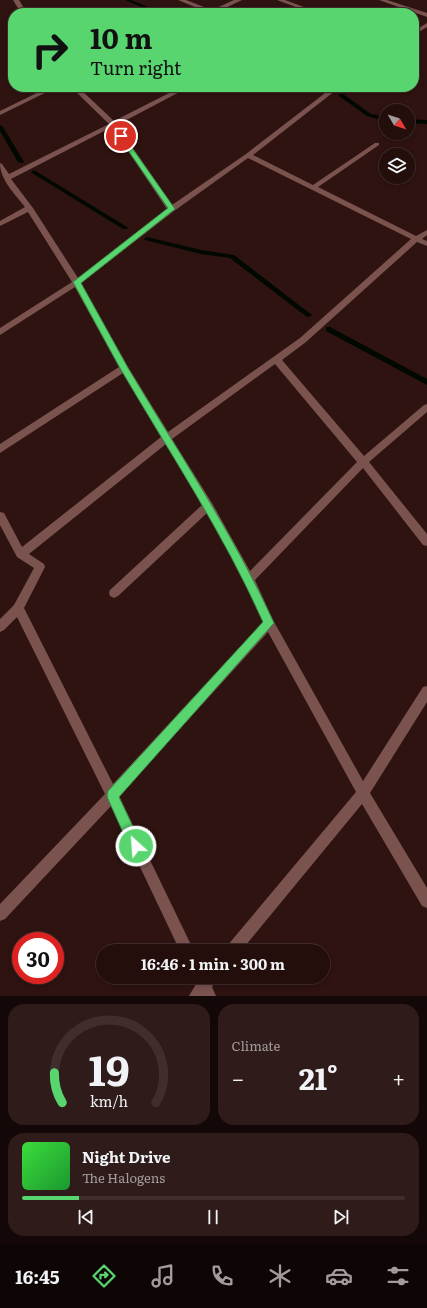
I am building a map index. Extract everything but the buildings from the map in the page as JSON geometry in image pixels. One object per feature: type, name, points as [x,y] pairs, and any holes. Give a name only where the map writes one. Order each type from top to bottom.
[{"type":"street","points":[[181,0],[202,8]]},
{"type":"street","points":[[221,8],[239,0]]},
{"type":"street","points":[[280,0],[303,8]]},
{"type":"street","points":[[382,0],[406,8]]},
{"type":"street","points":[[0,113],[44,92]]},
{"type":"street","points":[[79,92],[113,124],[172,209]]},
{"type":"street","points":[[7,178],[176,92]]},
{"type":"street","points":[[0,332],[77,282],[172,209],[248,155],[330,92]]},
{"type":"street","points":[[314,187],[377,144]]},
{"type":"street","points":[[248,155],[427,244]]},
{"type":"street","points":[[0,165],[7,178],[29,208],[77,282],[124,368],[208,506],[249,579],[269,623],[363,793],[427,901]]},
{"type":"street","points":[[0,224],[29,208]]},
{"type":"street","points":[[20,554],[167,438],[303,340],[416,239],[427,232]]},
{"type":"street","points":[[276,359],[364,462],[427,542]]},
{"type":"street","points":[[0,449],[124,368]]},
{"type":"street","points":[[249,579],[364,462],[427,407]]},
{"type":"street","points":[[114,594],[208,506]]},
{"type":"street","points":[[0,516],[20,554],[40,568],[18,608],[0,627]]},
{"type":"street","points":[[18,608],[112,795],[184,944]]},
{"type":"street","points":[[0,914],[112,795],[269,623]]},
{"type":"street","points":[[238,944],[363,793],[427,691]]},
{"type":"waterway","points":[[127,0],[147,8]]},
{"type":"waterway","points":[[341,95],[369,115],[379,117]]},
{"type":"waterway","points":[[415,121],[427,122]]},
{"type":"waterway","points":[[0,127],[21,162]]},
{"type":"waterway","points":[[34,172],[125,228]]},
{"type":"waterway","points":[[147,239],[201,252],[232,256],[309,315]]},
{"type":"waterway","points":[[328,329],[427,382]]},
{"type":"route","points":[[121,136],[172,209],[77,282],[124,368],[208,506],[249,579],[269,623],[112,795],[136,846]]}]
